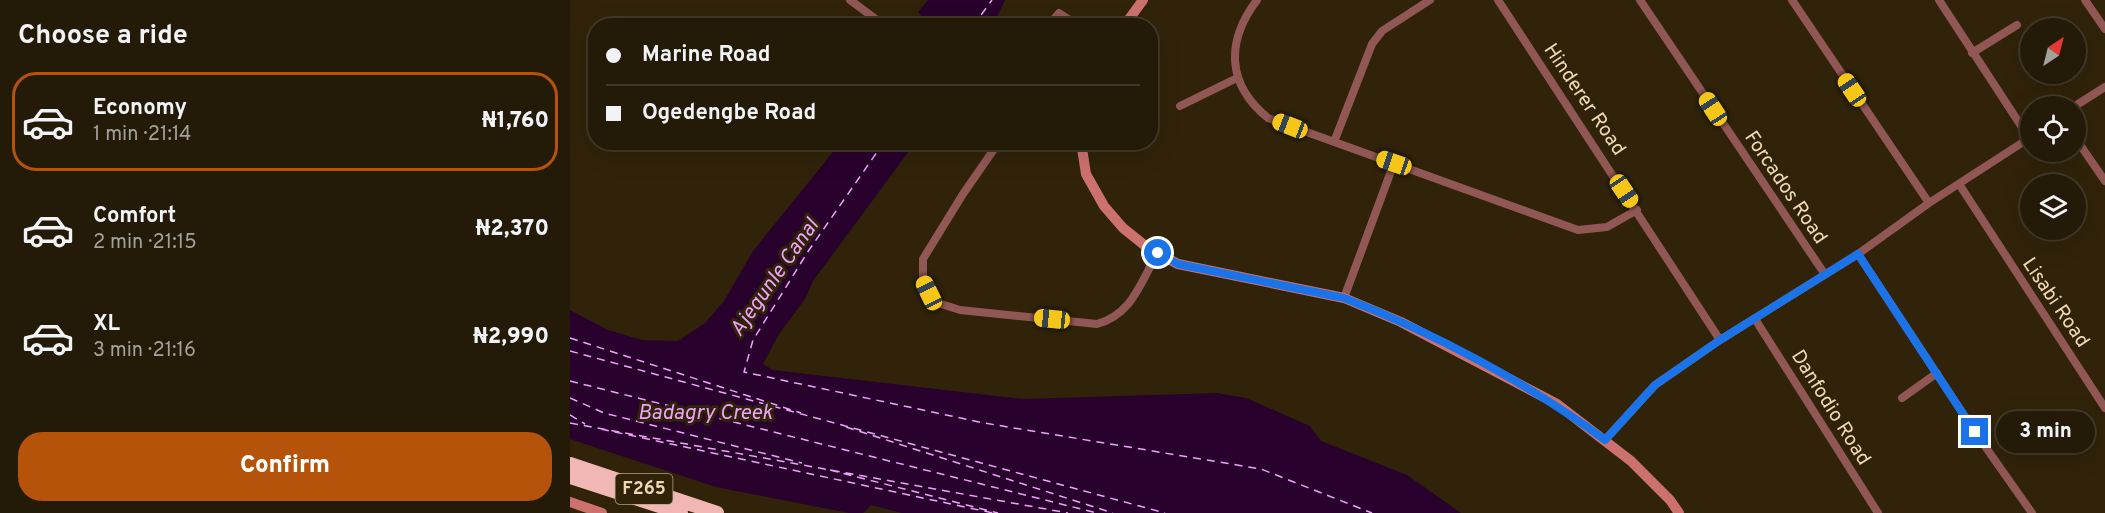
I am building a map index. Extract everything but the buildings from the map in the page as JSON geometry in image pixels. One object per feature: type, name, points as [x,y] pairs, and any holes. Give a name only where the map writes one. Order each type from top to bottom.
[{"type":"highway","name":"F265","points":[[570,464],[717,513]]},
{"type":"highway","name":"F265","points":[[570,477],[681,513]]},
{"type":"street","points":[[850,0],[874,18]]},
{"type":"street","points":[[1130,18],[1143,0]]},
{"type":"street","points":[[1257,0],[1240,25],[1235,39],[1237,78],[1249,99],[1268,118],[1578,230],[1607,227],[1637,210]]},
{"type":"street","points":[[1334,142],[1372,44],[1382,31],[1430,0]]},
{"type":"street","name":"Hinderer Road","points":[[1498,0],[1720,340]]},
{"type":"street","name":"Forcados Road","points":[[1640,0],[1824,273]]},
{"type":"street","points":[[1792,0],[1929,203]]},
{"type":"street","points":[[1939,0],[2020,123]]},
{"type":"street","points":[[2085,0],[2105,29]]},
{"type":"street","points":[[1055,18],[1059,13],[1067,18]]},
{"type":"street","points":[[1972,53],[2017,25]]},
{"type":"street","points":[[1180,106],[1237,78]]},
{"type":"street","points":[[2086,99],[2105,87]]},
{"type":"street","points":[[1605,440],[1655,385],[1720,340],[1824,273],[1858,254],[1929,203],[2020,144]]},
{"type":"street","points":[[994,150],[923,260],[923,281],[929,293],[947,308],[1097,324],[1118,317],[1126,308],[1158,253]]},
{"type":"street","points":[[1083,150],[1086,174],[1104,206],[1135,238],[1158,253],[1178,264],[1344,298],[1401,322],[1557,404],[1605,440],[1670,500],[1679,513]]},
{"type":"street","points":[[2086,153],[2105,181]]},
{"type":"street","points":[[1344,298],[1394,163]]},
{"type":"street","name":"Lisabi Road","points":[[1959,184],[2105,408]]},
{"type":"street","points":[[1858,254],[1975,432],[2032,513]]},
{"type":"street","name":"Danfodio Road","points":[[1755,319],[1878,513]]},
{"type":"street","points":[[1902,398],[1937,373]]},
{"type":"street","points":[[570,502],[602,513]]},
{"type":"water","points":[[928,0],[1005,0],[996,18],[919,18],[921,15],[918,12]]},
{"type":"water","name":"Badagry Creek","points":[[835,150],[910,150],[813,281],[805,299],[779,334],[763,364],[773,370],[1023,399],[1217,393],[1246,398],[1310,426],[1321,441],[1407,475],[1461,513],[902,513],[871,505],[863,513],[849,513],[716,487],[570,439],[570,310],[608,330],[642,340],[678,341],[705,323],[724,301],[753,251]]},
{"type":"ferry route","points":[[979,18],[992,0]]},
{"type":"ferry route","points":[[878,150],[809,250],[753,340],[744,372],[984,423],[1261,469],[1372,513]]},
{"type":"ferry route","points":[[570,338],[801,413]]},
{"type":"ferry route","points":[[570,351],[1165,513]]},
{"type":"ferry route","points":[[570,381],[1097,513]]},
{"type":"ferry route","points":[[570,398],[604,413],[802,463]]},
{"type":"ferry route","points":[[570,415],[585,424]]},
{"type":"ferry route","points":[[570,423],[1068,513]]},
{"type":"ferry route","points":[[846,427],[1113,513]]},
{"type":"ferry route","points":[[601,429],[993,513]]},
{"type":"ferry route","points":[[830,470],[998,513]]},
{"type":"route","points":[[1158,253],[1178,264],[1344,298],[1360,304],[1401,322],[1505,375],[1557,404],[1605,440],[1655,385],[1720,340],[1824,273],[1858,254],[1975,432]]},
{"type":"water label","name":"Ajegunle Canal","points":[[775,278]]}]
